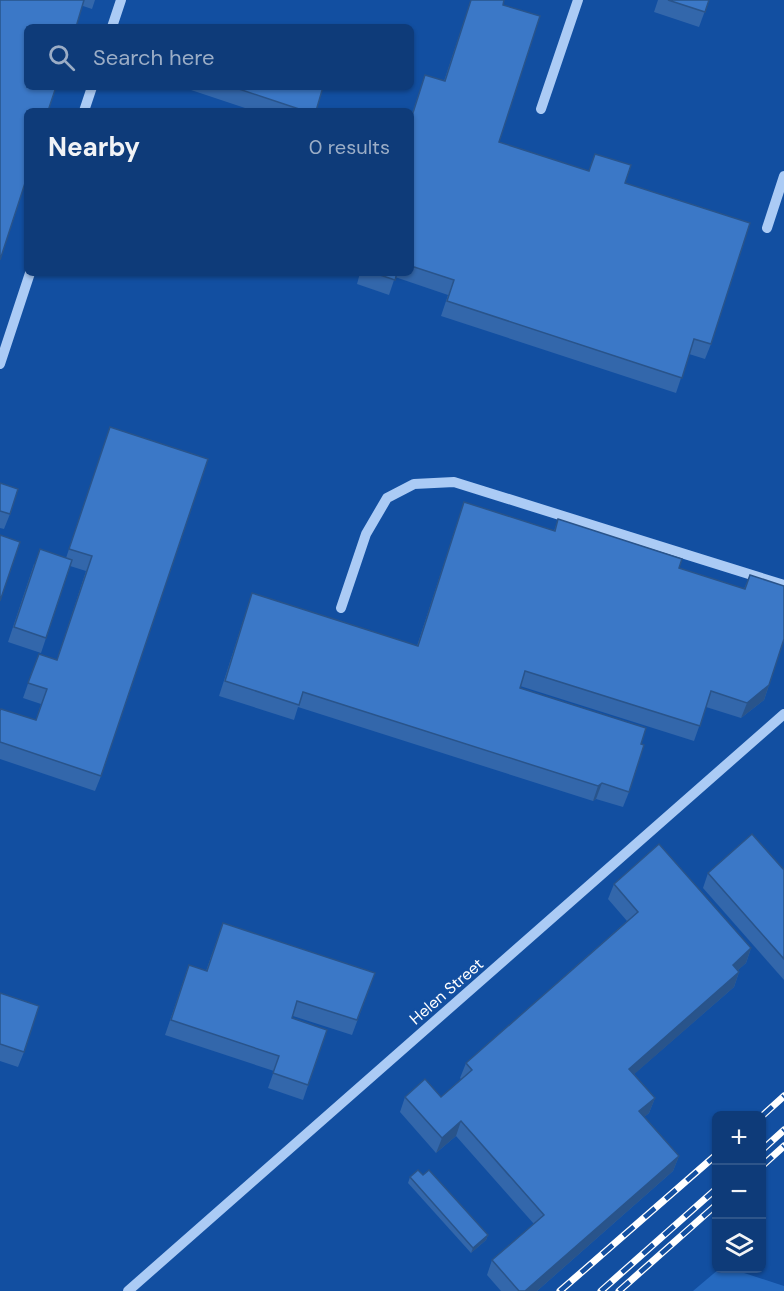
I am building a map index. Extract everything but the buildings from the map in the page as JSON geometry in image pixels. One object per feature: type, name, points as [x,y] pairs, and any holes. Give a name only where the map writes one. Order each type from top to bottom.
[{"type":"street","points":[[113,24],[121,0]]},
{"type":"street","points":[[541,109],[578,0]]},
{"type":"street","points":[[85,108],[91,90]]},
{"type":"street","points":[[767,228],[784,176]]},
{"type":"street","points":[[0,364],[2,350],[29,276]]},
{"type":"street","points":[[341,608],[366,534],[387,498],[414,484],[454,482],[784,585]]},
{"type":"street","name":"Helen Street","points":[[128,1291],[784,714]]},
{"type":"shaded area","points":[[714,1273],[744,1273],[784,1286],[784,1291],[693,1291]]},
{"type":"railway","points":[[766,1112],[784,1096]]},
{"type":"railway","points":[[766,1146],[784,1130]]},
{"type":"railway","points":[[763,1165],[784,1146]]},
{"type":"railway","points":[[560,1291],[712,1158]]},
{"type":"railway","points":[[601,1291],[712,1193]]},
{"type":"railway","points":[[619,1291],[712,1209]]}]
